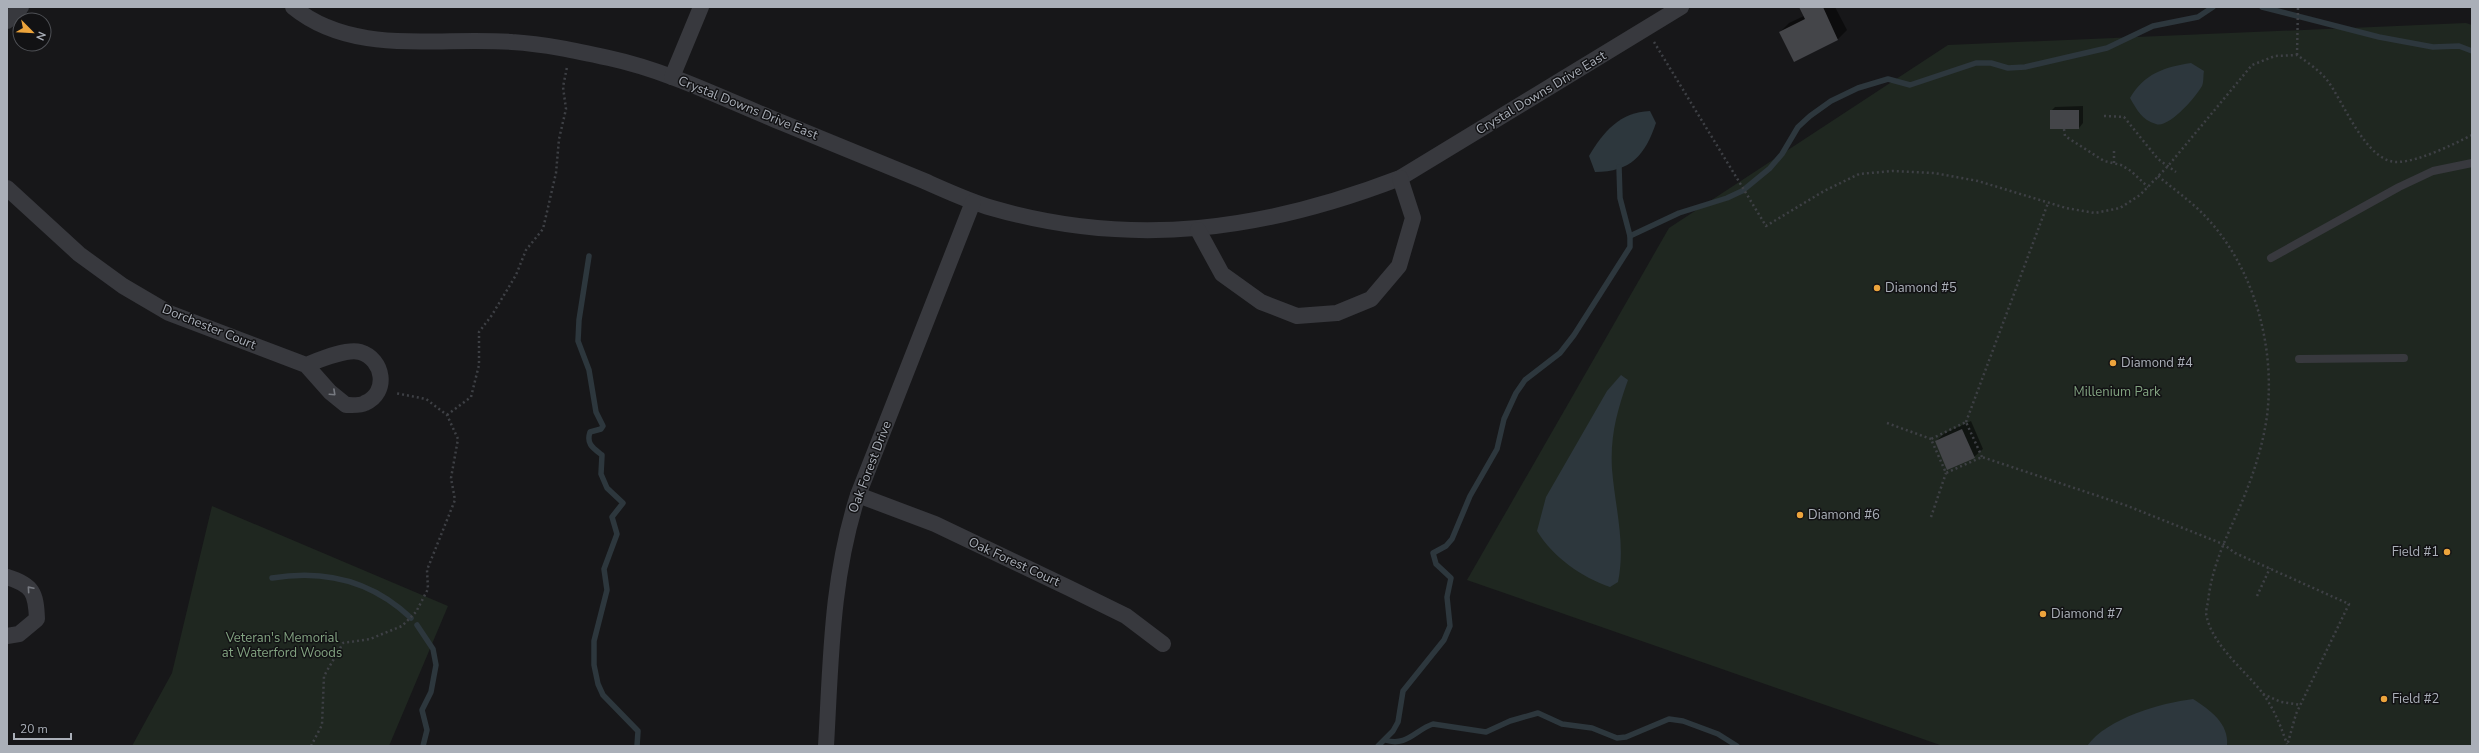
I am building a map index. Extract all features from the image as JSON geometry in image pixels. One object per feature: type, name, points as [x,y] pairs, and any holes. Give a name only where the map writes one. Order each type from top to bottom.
[{"type":"street","points":[[7,21],[21,7]]},
{"type":"street","name":"Crystal Downs Drive East","points":[[293,7],[323,25],[365,38],[425,42],[510,42],[570,50],[613,59],[672,77],[973,202],[1063,223],[1130,230],[1198,230],[1254,222],[1305,210],[1352,196],[1400,178],[1647,30],[1681,7]]},
{"type":"street","points":[[672,77],[701,7]]},
{"type":"street","points":[[1198,230],[1222,274],[1262,302],[1297,316],[1338,313],[1371,299],[1399,266],[1413,218],[1400,178]]},
{"type":"street","name":"Dorchester Court","points":[[7,188],[80,254],[123,286],[169,313],[306,365],[330,392],[346,405],[365,403],[378,391]]},
{"type":"street","name":"Oak Forest Drive","points":[[826,746],[835,590],[847,528],[858,495],[973,202]]},
{"type":"street","points":[[306,365],[339,354],[360,351],[375,361],[382,376],[378,391]]},
{"type":"street","name":"Oak Forest Court","points":[[858,495],[935,524],[1069,588],[1126,616],[1163,644]]},
{"type":"street","points":[[7,577],[24,582],[36,597],[37,619],[19,634],[7,636]]},
{"type":"lane","points":[[2271,258],[2433,171],[2472,163]]},
{"type":"lane","points":[[2299,359],[2404,358]]},
{"type":"path","points":[[2297,54],[2298,7]]},
{"type":"path","points":[[1647,30],[1766,226],[1824,191],[1859,174],[1893,171],[1934,173],[1978,181],[2048,203],[2095,213],[2120,208],[2140,195],[2168,166],[2252,65],[2275,56],[2297,54],[2326,79],[2366,145],[2382,158],[2397,162],[2413,158],[2452,145],[2472,135]]},
{"type":"path","points":[[447,415],[471,397],[479,365],[479,332],[492,315],[516,275],[526,250],[543,229],[556,173],[559,139],[566,109],[564,87],[570,50]]},
{"type":"path","points":[[2104,116],[2124,117],[2158,159],[2176,172]]},
{"type":"path","points":[[2064,129],[2065,136],[2076,144],[2097,155],[2104,161],[2114,163],[2131,171],[2148,187]]},
{"type":"path","points":[[2114,149],[2114,163]]},
{"type":"path","points":[[2158,176],[2198,209],[2222,237],[2237,260],[2250,285],[2262,326],[2269,371],[2267,416],[2257,463],[2216,559],[2209,586],[2206,617],[2216,636],[2240,670],[2263,694],[2277,716],[2287,745]]},
{"type":"path","points":[[1887,423],[1931,439],[1966,422],[2048,203]]},
{"type":"path","points":[[311,746],[322,725],[324,676],[343,643],[370,639],[402,626],[416,612],[428,589],[427,570],[456,500],[451,478],[458,439],[447,415],[426,399],[378,391]]},
{"type":"path","points":[[1966,422],[1982,457]]},
{"type":"path","points":[[1931,439],[1946,474],[1931,516]]},
{"type":"path","points":[[1946,474],[1982,457],[2125,505],[2223,544],[2235,553],[2349,604],[2300,705],[2287,745]]},
{"type":"path","points":[[2257,596],[2270,568]]},
{"type":"path","points":[[2263,694],[2281,702],[2300,705]]},
{"type":"green space","name":"Millenium Park","points":[[2466,23],[2472,25],[2472,746],[1943,746],[1467,580],[1669,228],[1948,45]]},
{"type":"green space","name":"Veteran's Memorial at Waterford Woods","points":[[212,506],[448,606],[389,746],[132,746],[172,673]]},
{"type":"shaded area","points":[[2191,63],[2204,71],[2202,86],[2188,104],[2174,117],[2161,124],[2156,124],[2143,117],[2130,98],[2142,83],[2148,77],[2156,73],[2172,67]]},
{"type":"shaded area","points":[[1650,111],[1656,123],[1647,144],[1635,160],[1618,169],[1595,172],[1589,156],[1594,147],[1607,131],[1621,119],[1639,112]]},
{"type":"shaded area","points":[[1621,375],[1628,380],[1613,435],[1612,469],[1621,554],[1618,582],[1610,587],[1578,572],[1559,558],[1537,531],[1546,497],[1607,391]]},
{"type":"shaded area","points":[[2193,699],[2212,713],[2222,724],[2227,738],[2227,746],[2087,746],[2096,736],[2121,720],[2151,708]]},
{"type":"building","points":[[1799,7],[1823,7],[1838,40],[1794,62],[1779,32],[1805,19]]},
{"type":"building","points":[[2050,110],[2079,110],[2079,129],[2050,129]]},
{"type":"building","points":[[1962,429],[1975,458],[1947,470],[1935,441]]},
{"type":"waterway","points":[[1630,236],[1679,213],[1727,198],[1742,191],[1770,168],[1782,154],[1798,127],[1810,116],[1831,101],[1858,88],[1888,79],[1910,85],[1976,63],[1991,63],[2008,68],[2025,67],[2107,48],[2153,26],[2198,17],[2213,7]]},
{"type":"waterway","points":[[2262,7],[2379,37],[2433,47],[2459,46],[2472,51]]},
{"type":"waterway","points":[[1378,746],[1393,731],[1398,722],[1403,691],[1444,640],[1450,626],[1447,597],[1451,578],[1436,564],[1433,553],[1446,546],[1452,539],[1470,496],[1497,449],[1504,419],[1516,393],[1525,380],[1560,353],[1574,335],[1630,247],[1630,236],[1620,198],[1619,167]]},
{"type":"waterway","points":[[589,256],[579,320],[578,341],[589,370],[596,412],[603,426],[601,429],[590,432],[589,440],[593,448],[602,455],[601,474],[607,488],[623,503],[612,517],[617,534],[604,569],[607,590],[594,641],[594,665],[598,684],[603,695],[638,731],[637,746]]},
{"type":"waterway","points":[[272,578],[311,575],[347,581],[380,595],[396,605],[411,618]]},
{"type":"waterway","points":[[417,625],[433,649],[436,665],[431,692],[422,710],[427,730],[423,746]]},
{"type":"waterway","points":[[1385,740],[1393,742],[1405,740],[1433,724],[1486,732],[1510,721],[1538,713],[1562,724],[1592,728],[1617,738],[1626,737],[1669,719],[1683,721],[1718,734],[1737,746]]},
{"type":"place","name":"Diamond #5","points":[[1877,288]]},
{"type":"place","name":"Diamond #4","points":[[2113,363]]},
{"type":"place","name":"Diamond #6","points":[[1800,515]]},
{"type":"place","name":"Field #1","points":[[2447,552]]},
{"type":"place","name":"Diamond #7","points":[[2043,614]]},
{"type":"place","name":"Field #2","points":[[2384,699]]}]
